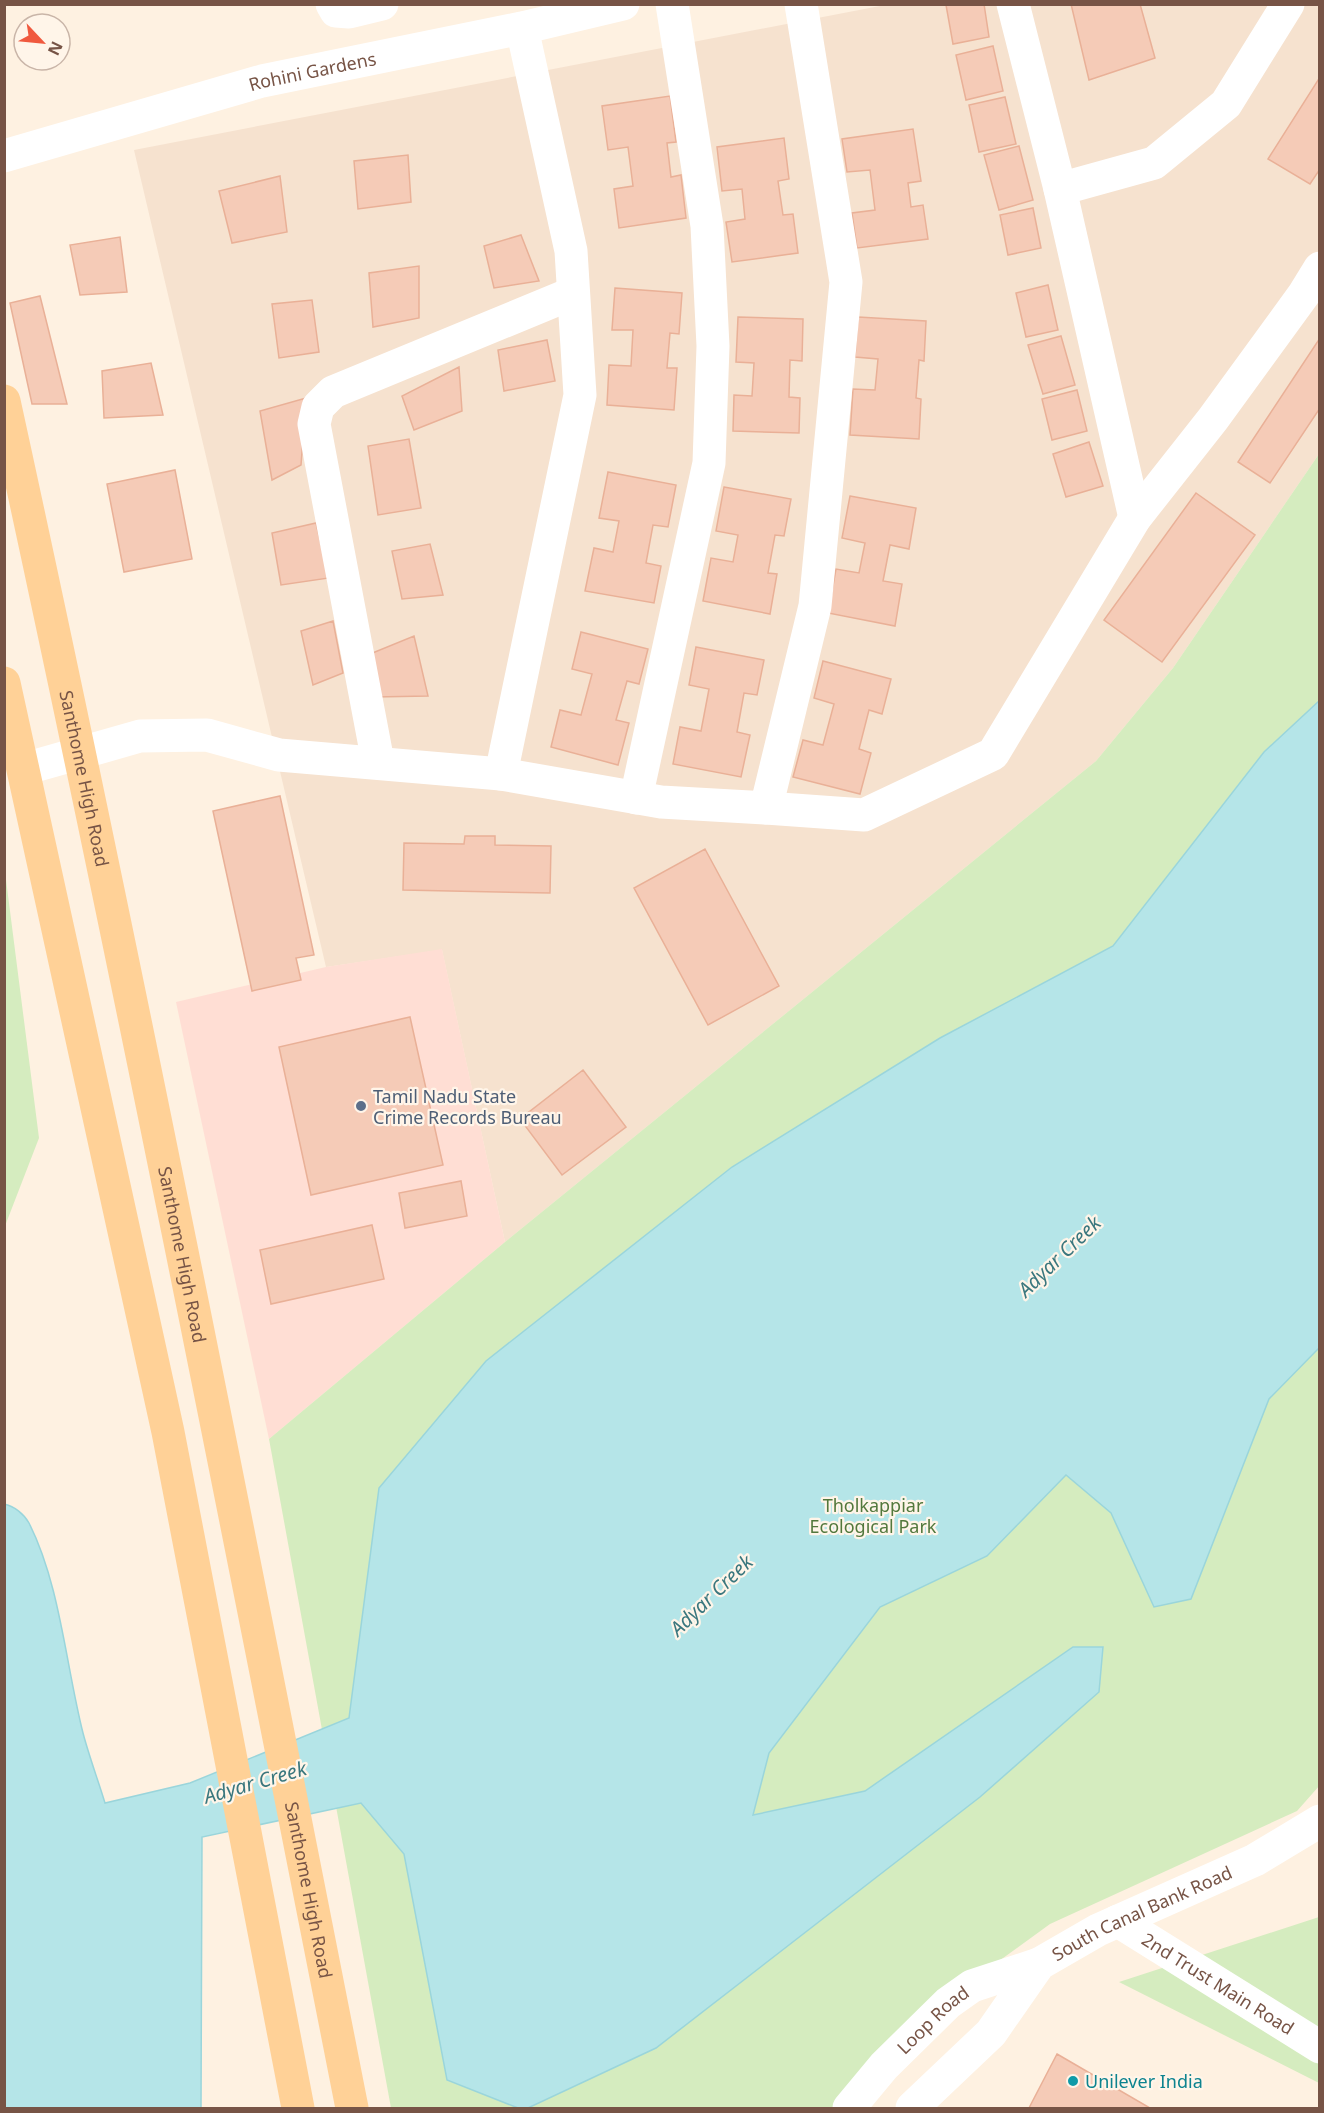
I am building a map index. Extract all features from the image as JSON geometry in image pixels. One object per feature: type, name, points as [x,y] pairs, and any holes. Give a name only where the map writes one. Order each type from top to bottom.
[{"type":"main road","name":"Santhome High Road","points":[[4,402],[81,754],[218,1426],[352,2109]]},
{"type":"main road","points":[[4,683],[168,1432],[298,2109]]},
{"type":"street","points":[[332,4],[336,11],[349,12],[382,4]]},
{"type":"street","name":"Rohini Gardens","points":[[4,156],[262,81],[522,28],[622,4]]},
{"type":"street","points":[[636,798],[709,462],[713,346],[707,226],[672,4]]},
{"type":"street","points":[[766,808],[815,606],[846,282],[801,4]]},
{"type":"street","points":[[1013,4],[1060,189],[1135,518]]},
{"type":"street","points":[[1060,189],[1154,163],[1226,104],[1288,4]]},
{"type":"street","points":[[501,774],[580,395],[571,251],[522,28]]},
{"type":"street","points":[[24,769],[140,736],[207,735],[279,755],[501,774],[636,798],[864,815],[993,754],[1135,518],[1213,419],[1304,294],[1320,268]]},
{"type":"street","points":[[378,762],[314,424],[318,407],[333,392],[573,293]]},
{"type":"street","name":"South Canal Bank Road","points":[[912,2109],[991,2033],[1039,1964],[1118,1922],[1255,1860],[1320,1821]]},
{"type":"street","name":"2nd Trust Main Road","points":[[1118,1922],[1320,2047]]},
{"type":"street","name":"Loop Road","points":[[849,2109],[884,2066],[948,2003],[972,1986],[1039,1964]]},
{"type":"shaded area","points":[[885,5],[1319,5],[1319,454],[1173,668],[1096,761],[505,1242],[442,950],[326,967],[134,150]]},
{"type":"shaded area","points":[[442,949],[505,1242],[269,1439],[176,1002],[326,967]]},
{"type":"green space","name":"Tholkappiar Ecological Park","points":[[1319,454],[1320,1785],[1297,1811],[1050,1924],[912,2024],[837,2108],[391,2108],[269,1439],[505,1242],[1096,761],[1173,668]]},
{"type":"green space","points":[[4,864],[39,1138],[5,1226],[4,1226]]},
{"type":"green space","points":[[1319,1917],[1319,2083],[1119,1982]]},
{"type":"water","name":"Tholkappiar Ecological Park","points":[[1319,701],[1319,1348],[1269,1399],[1191,1599],[1154,1607],[1111,1513],[1066,1475],[987,1556],[880,1607],[769,1753],[753,1815],[865,1791],[1073,1647],[1103,1647],[1099,1692],[980,1797],[656,2048],[528,2108],[518,2108],[447,2080],[404,1854],[361,1803],[202,1837],[201,2108],[5,2108],[4,1504],[22,1514],[29,1523],[40,1547],[55,1599],[83,1733],[105,1803],[190,1783],[349,1718],[379,1488],[486,1361],[732,1167],[940,1038],[1113,946],[1264,752]]},
{"type":"building","points":[[984,4],[989,37],[953,44],[946,5]]},
{"type":"building","points":[[1071,4],[1140,4],[1155,58],[1089,80]]},
{"type":"building","points":[[993,46],[1003,91],[966,100],[956,55]]},
{"type":"building","points":[[1320,77],[1320,169],[1310,184],[1268,159]]},
{"type":"building","points":[[670,96],[676,142],[667,143],[671,177],[681,175],[686,218],[619,228],[614,189],[633,186],[628,147],[608,150],[602,106]]},
{"type":"building","points":[[1005,97],[1016,144],[979,152],[969,105]]},
{"type":"building","points":[[913,129],[921,181],[908,183],[911,207],[923,205],[928,239],[857,248],[852,213],[875,210],[870,170],[847,172],[842,139]]},
{"type":"building","points":[[784,138],[789,179],[778,181],[783,215],[793,214],[798,253],[732,262],[726,222],[745,219],[742,189],[722,191],[717,147]]},
{"type":"building","points":[[1019,146],[1033,200],[999,210],[984,155]]},
{"type":"building","points":[[408,155],[411,202],[358,209],[354,161]]},
{"type":"building","points":[[280,176],[287,232],[232,243],[219,191]]},
{"type":"building","points":[[1033,208],[1041,248],[1008,255],[1000,215]]},
{"type":"building","points":[[521,235],[539,281],[494,288],[484,246]]},
{"type":"building","points":[[120,237],[127,292],[80,295],[70,245]]},
{"type":"building","points":[[419,266],[419,318],[373,327],[369,273]]},
{"type":"building","points":[[1048,285],[1058,330],[1026,337],[1016,293]]},
{"type":"building","points":[[615,288],[682,293],[679,334],[670,333],[667,368],[677,368],[674,410],[607,405],[609,365],[631,366],[633,330],[612,330]]},
{"type":"building","points":[[40,296],[67,404],[32,404],[10,303]]},
{"type":"building","points":[[312,300],[319,352],[279,358],[272,304]]},
{"type":"building","points":[[738,317],[803,319],[802,361],[790,360],[789,397],[800,398],[799,433],[733,431],[734,395],[752,396],[754,363],[736,362]]},
{"type":"building","points":[[858,317],[926,321],[924,361],[919,360],[916,398],[921,399],[919,439],[850,435],[853,389],[875,390],[878,359],[855,357]]},
{"type":"building","points":[[1061,336],[1075,385],[1043,394],[1028,345]]},
{"type":"building","points":[[1320,338],[1320,408],[1270,483],[1238,462]]},
{"type":"building","points":[[547,340],[555,381],[504,391],[498,350]]},
{"type":"building","points":[[151,363],[163,415],[104,418],[102,371]]},
{"type":"building","points":[[459,367],[462,411],[414,430],[402,396]]},
{"type":"building","points":[[1077,390],[1087,431],[1052,440],[1042,399]]},
{"type":"building","points":[[306,398],[301,465],[272,480],[260,411]]},
{"type":"building","points":[[409,439],[421,508],[378,515],[368,446]]},
{"type":"building","points":[[1089,442],[1103,486],[1066,497],[1053,454]]},
{"type":"building","points":[[175,470],[192,559],[124,572],[107,484]]},
{"type":"building","points":[[608,472],[676,485],[668,527],[653,525],[646,563],[661,566],[654,603],[585,591],[594,548],[613,552],[619,521],[599,518]]},
{"type":"building","points":[[724,487],[791,499],[784,536],[775,535],[768,573],[777,574],[770,614],[703,601],[711,558],[733,562],[738,535],[716,531]]},
{"type":"building","points":[[1196,493],[1255,535],[1162,662],[1104,620]]},
{"type":"building","points":[[850,496],[916,508],[909,549],[890,545],[883,581],[902,584],[895,626],[828,613],[836,569],[859,573],[865,543],[842,538]]},
{"type":"building","points":[[316,523],[329,578],[281,585],[272,533]]},
{"type":"building","points":[[430,544],[443,595],[402,599],[392,551]]},
{"type":"building","points":[[333,621],[343,673],[313,685],[301,631]]},
{"type":"building","points":[[581,632],[648,649],[639,684],[627,681],[616,720],[629,723],[618,765],[551,747],[560,710],[581,715],[592,674],[572,669]]},
{"type":"building","points":[[414,636],[428,696],[374,697],[370,654]]},
{"type":"building","points":[[696,647],[764,660],[757,695],[744,693],[737,732],[750,735],[741,777],[673,764],[680,727],[701,731],[709,689],[689,685]]},
{"type":"building","points":[[823,661],[891,679],[882,714],[869,710],[859,749],[871,753],[860,794],[793,777],[803,740],[823,745],[834,704],[814,698]]},
{"type":"building","points":[[280,796],[314,955],[296,958],[301,980],[252,991],[213,811]]},
{"type":"building","points":[[465,836],[495,836],[495,845],[551,846],[550,893],[403,890],[404,843],[464,844]]},
{"type":"building","points":[[705,849],[779,986],[708,1025],[634,888]]},
{"type":"building","name":"Tamil Nadu State Crime Records Bureau","points":[[410,1017],[443,1165],[311,1195],[279,1047]]},
{"type":"building","points":[[583,1070],[626,1127],[562,1175],[520,1119]]},
{"type":"building","points":[[461,1181],[467,1216],[405,1228],[399,1193]]},
{"type":"building","points":[[372,1225],[384,1279],[271,1304],[260,1250]]},
{"type":"building","name":"Unilever India","points":[[1057,2054],[1150,2108],[1029,2108]]},
{"type":"place","name":"Tamil Nadu State Crime Records Bureau","points":[[361,1106]]},
{"type":"place","name":"Unilever India","points":[[1073,2081]]},
{"type":"water label","name":"Adyar Creek","points":[[1059,1256]]},
{"type":"water label","name":"Adyar Creek","points":[[711,1595]]},
{"type":"water label","name":"Adyar Creek","points":[[255,1782]]}]
